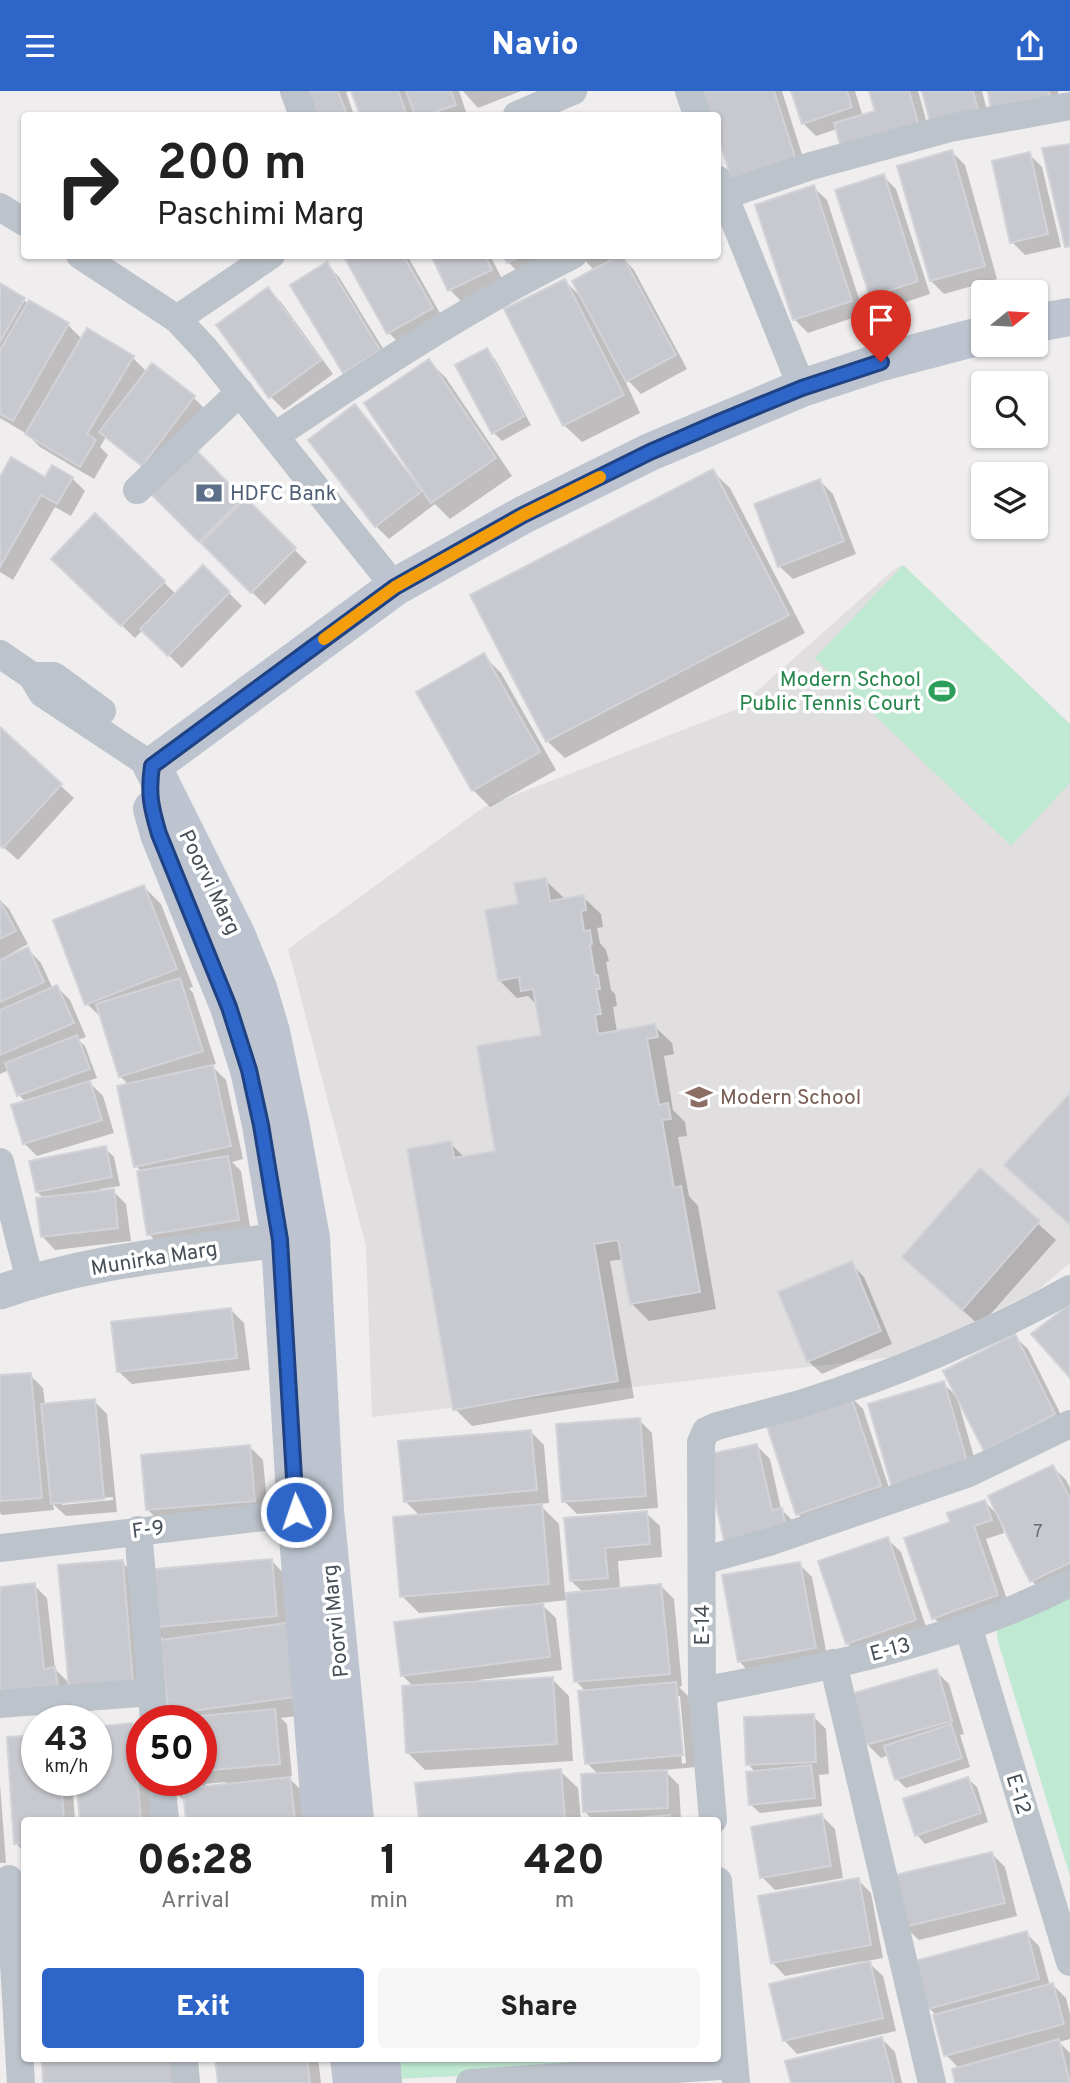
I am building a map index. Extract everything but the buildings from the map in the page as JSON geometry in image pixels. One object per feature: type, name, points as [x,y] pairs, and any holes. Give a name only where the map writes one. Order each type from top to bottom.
[{"type":"main road","points":[[1048,321],[1070,317]]},
{"type":"main road","points":[[158,761],[395,587],[523,515],[650,452],[802,388],[881,362],[971,338]]},
{"type":"main road","name":"Poorvi Marg","points":[[158,761],[258,988],[271,1033],[291,1127],[310,1511],[321,1817]]},
{"type":"main road","name":"Poorvi Marg","points":[[310,1511],[355,1817]]},
{"type":"main road","points":[[349,2062],[352,2083]]},
{"type":"main road","points":[[381,2062],[383,2083]]},
{"type":"street","points":[[294,91],[302,112]]},
{"type":"street","points":[[524,112],[573,91]]},
{"type":"street","points":[[689,91],[696,112]]},
{"type":"street","points":[[721,188],[950,128],[1070,106]]},
{"type":"street","points":[[721,190],[802,388]]},
{"type":"street","points":[[0,207],[21,220]]},
{"type":"street","points":[[86,259],[177,319],[205,349],[395,587]]},
{"type":"street","points":[[177,319],[265,259]]},
{"type":"street","points":[[275,436],[380,366],[482,303],[565,259]]},
{"type":"street","points":[[137,490],[240,393]]},
{"type":"street","points":[[0,655],[32,676],[54,676],[158,761]]},
{"type":"street","points":[[0,1162],[15,1287]]},
{"type":"street","name":"Munirka Marg","points":[[15,1287],[86,1268],[142,1257],[296,1248]]},
{"type":"street","name":"Munirka Marg","points":[[0,1305],[94,1278],[223,1262],[296,1248]]},
{"type":"street","name":"E-14","points":[[713,1817],[702,1691],[701,1442],[706,1431],[799,1404],[905,1366],[1017,1317],[1070,1289]]},
{"type":"street","points":[[702,1561],[769,1542],[969,1473],[1070,1425]]},
{"type":"street","name":"F-9","points":[[0,1548],[310,1511]]},
{"type":"street","points":[[138,1530],[152,1705]]},
{"type":"street","name":"E-13","points":[[702,1691],[915,1643],[1012,1611],[1070,1583]]},
{"type":"street","name":"E-12","points":[[968,1626],[1070,1962]]},
{"type":"street","points":[[833,1663],[932,2083]]},
{"type":"street","points":[[0,1704],[151,1692]]},
{"type":"street","points":[[163,1796],[165,1817]]},
{"type":"street","points":[[11,1878],[8,2021],[21,2083]]},
{"type":"street","points":[[470,2083],[599,2079],[697,2068],[735,2074],[721,1944]]},
{"type":"street","points":[[184,2062],[186,2083]]},
{"type":"shaded area","name":"Modern School","points":[[903,565],[1070,724],[1070,1263],[1038,1290],[904,1356],[372,1417],[366,1246],[288,949],[484,807],[737,709],[892,571]]},
{"type":"green space","name":"Modern School Public Tennis Court","points":[[903,565],[1070,724],[1070,783],[1011,846],[815,658]]},
{"type":"green space","points":[[1070,1594],[1070,1876],[998,1642],[996,1624]]},
{"type":"green space","points":[[394,2062],[672,2062],[580,2070],[396,2079]]},
{"type":"slow traffic","points":[[324,639],[395,587],[523,515],[600,477]]},
{"type":"place","name":"HDFC Bank","points":[[209,493]]},
{"type":"place","name":"Modern School Public Tennis Court","points":[[942,691]]},
{"type":"place","name":"Modern School","points":[[699,1097]]},
{"type":"route","points":[[296,1512],[280,1240],[261,1125],[249,1070],[229,1007],[159,834],[149,790],[152,766],[395,587],[523,515],[650,452],[719,422],[802,388],[881,362]]}]
